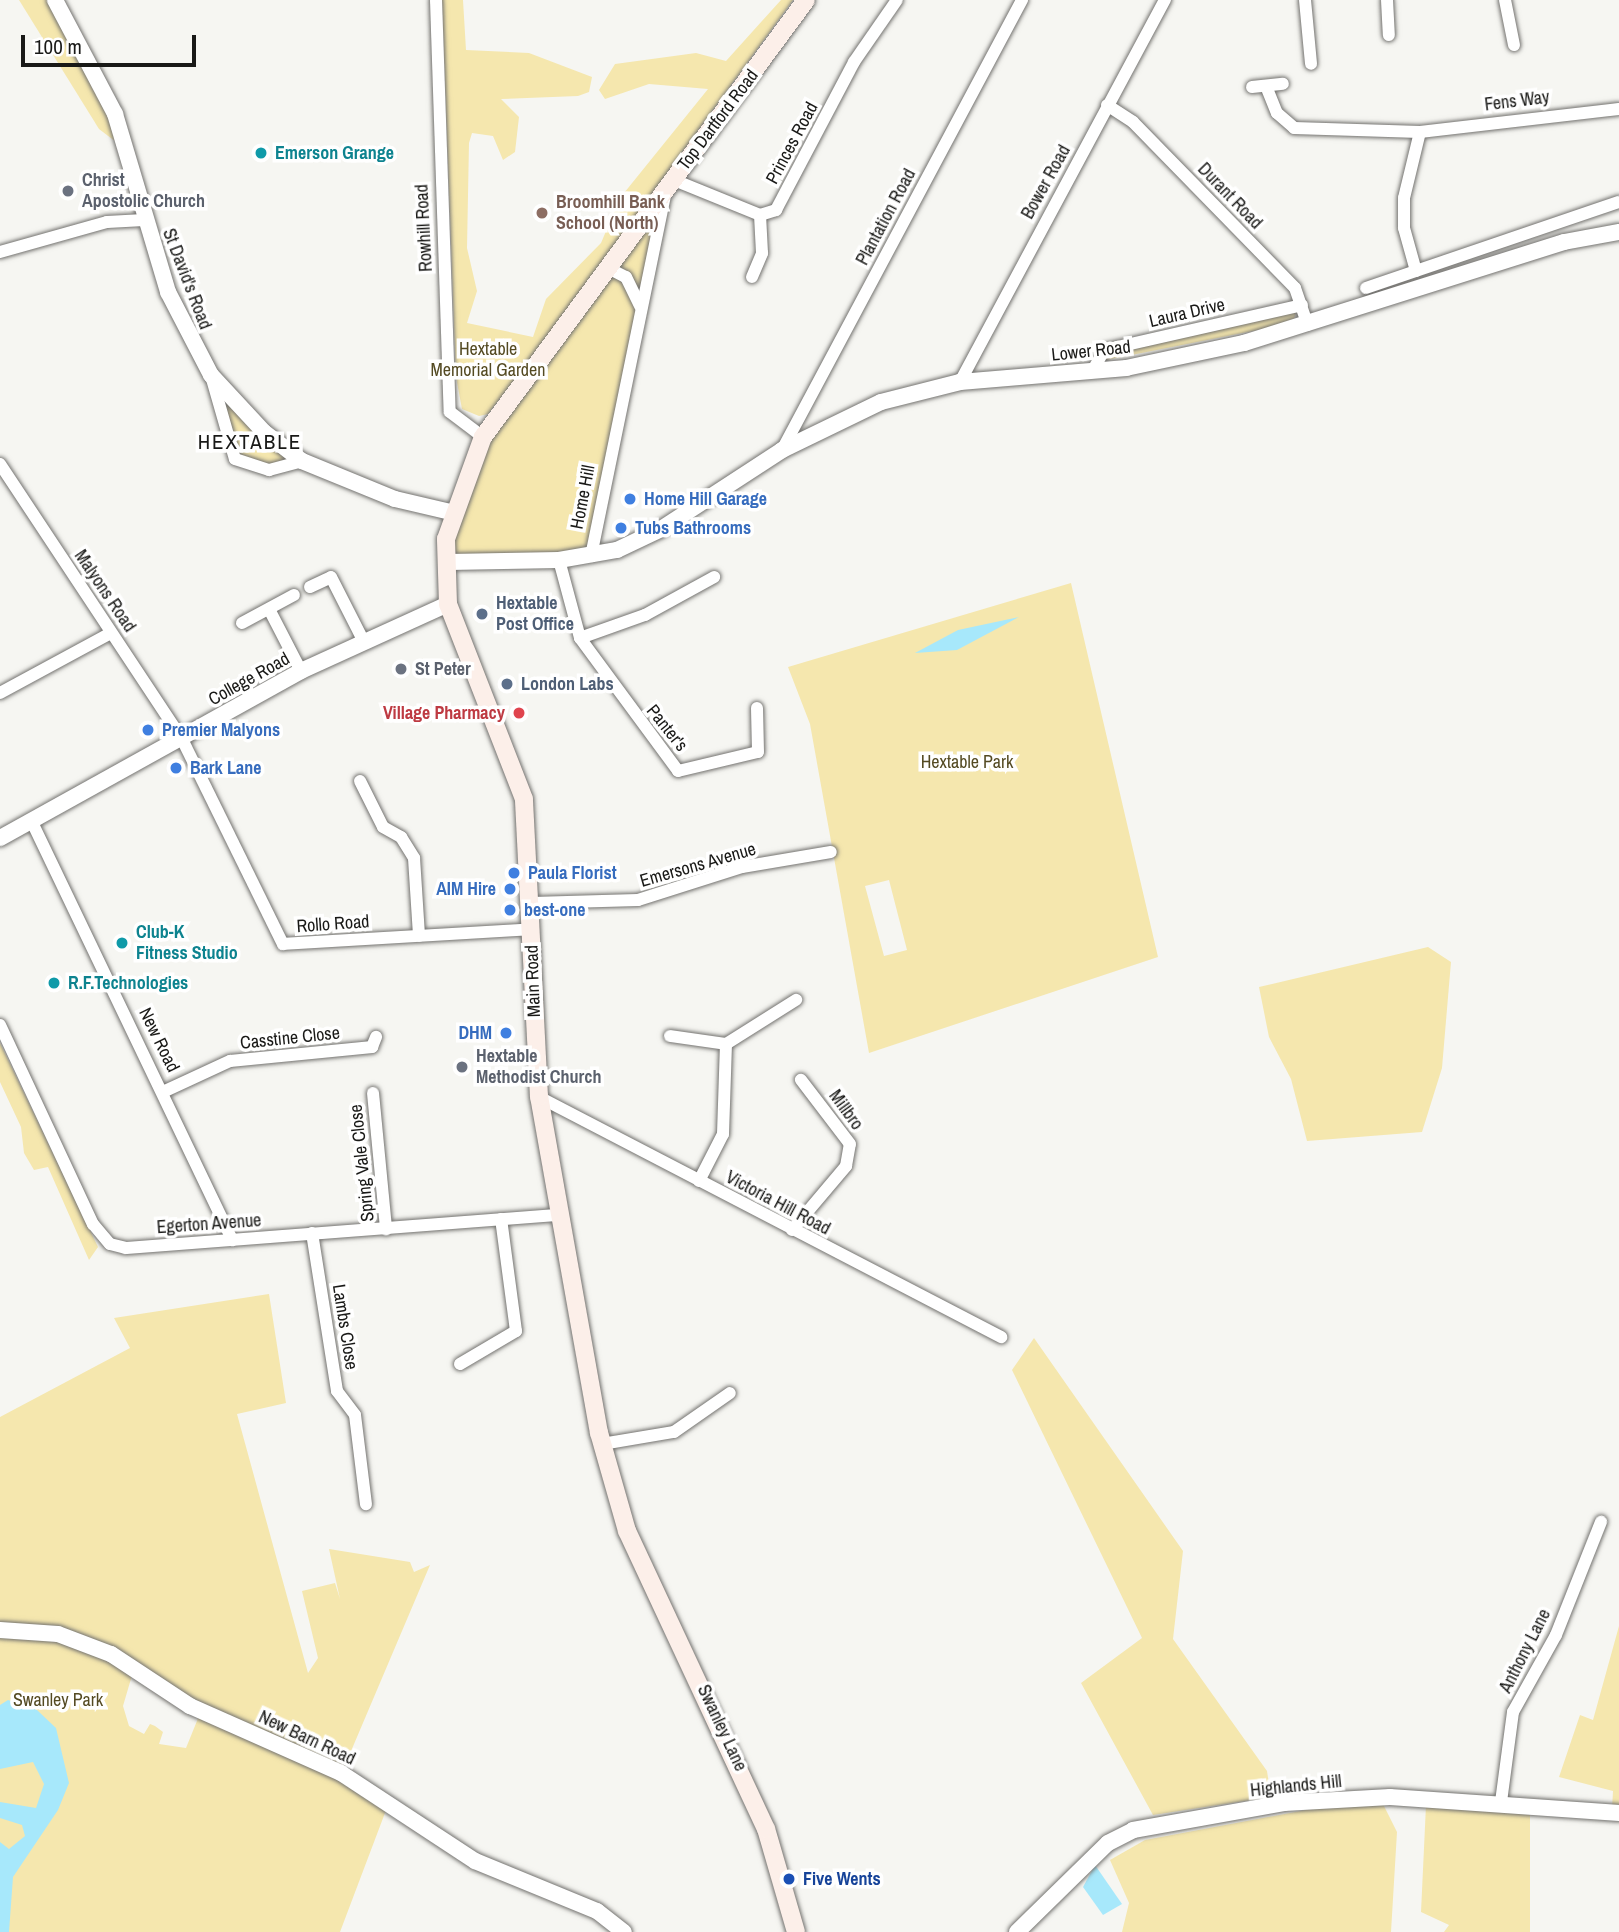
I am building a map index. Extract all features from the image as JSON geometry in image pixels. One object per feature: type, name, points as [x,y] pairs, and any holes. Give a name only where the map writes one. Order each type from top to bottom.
[{"type":"main road","name":"Top Dartford Road","points":[[449,562],[451,512],[483,437],[806,0]]},
{"type":"main road","name":"Main Road","points":[[449,562],[448,604],[514,759],[529,825],[539,1097],[557,1214],[602,1444],[627,1531]]},
{"type":"main road","name":"Swanley Lane","points":[[627,1531],[741,1768],[796,1932]]},
{"type":"street","name":"St David's Road","points":[[55,0],[115,114],[167,292],[211,375],[235,459],[269,470],[302,461]]},
{"type":"street","name":"Rowhill Road","points":[[436,0],[450,411],[483,437]]},
{"type":"street","name":"Princes Road","points":[[760,215],[776,210],[854,62],[897,0]]},
{"type":"street","name":"Plantation Road","points":[[782,450],[1022,0]]},
{"type":"street","name":"Bower Road","points":[[960,382],[1165,0]]},
{"type":"street","points":[[1305,0],[1311,64]]},
{"type":"street","points":[[1387,0],[1389,36]]},
{"type":"street","points":[[1505,0],[1514,45]]},
{"type":"street","name":"Fens Way","points":[[1283,84],[1259,87],[1277,113],[1294,128],[1420,132],[1618,109]]},
{"type":"street","name":"Durant Road","points":[[1107,105],[1133,122],[1286,278],[1302,305],[1308,325]]},
{"type":"street","points":[[1618,109],[1619,123]]},
{"type":"street","points":[[1416,271],[1404,228],[1404,198],[1420,132]]},
{"type":"street","points":[[670,185],[760,215],[762,253],[752,277]]},
{"type":"street","name":"Home Hill","points":[[449,562],[559,560],[590,556],[640,306],[670,185]]},
{"type":"street","points":[[1366,288],[1619,202]]},
{"type":"street","points":[[0,252],[107,222],[144,220]]},
{"type":"street","name":"Lower Road","points":[[590,556],[661,529],[782,450],[881,402],[960,382],[1092,372],[1308,325],[1564,242],[1619,232]]},
{"type":"street","points":[[608,268],[626,277],[640,306]]},
{"type":"street","name":"Laura Drive","points":[[1092,372],[1104,350],[1302,305]]},
{"type":"street","name":"St David's Road","points":[[211,375],[264,432],[302,461],[395,499],[451,512]]},
{"type":"street","name":"Malyons Road","points":[[0,464],[181,737]]},
{"type":"street","name":"Panter's","points":[[559,560],[580,638],[678,771],[758,752],[757,708]]},
{"type":"street","points":[[310,587],[331,577],[363,640]]},
{"type":"street","points":[[580,638],[645,615],[714,577]]},
{"type":"street","points":[[242,623],[294,595]]},
{"type":"street","name":"College Road","points":[[0,838],[301,671],[363,640],[448,604]]},
{"type":"street","points":[[269,608],[301,671]]},
{"type":"street","points":[[0,693],[111,633]]},
{"type":"street","name":"Rollo Road","points":[[181,737],[283,944],[532,929]]},
{"type":"street","points":[[360,781],[377,802],[383,827],[401,837],[414,858],[419,936]]},
{"type":"street","name":"New Road","points":[[31,820],[165,1091],[232,1241]]},
{"type":"street","name":"Emersons Avenue","points":[[531,902],[638,900],[742,867],[831,852]]},
{"type":"street","points":[[670,1036],[726,1044],[796,1000]]},
{"type":"street","name":"Egerton Avenue","points":[[0,1025],[93,1224],[110,1244],[232,1241],[557,1214]]},
{"type":"street","name":"Casstine Close","points":[[165,1091],[230,1061],[372,1047],[376,1037]]},
{"type":"street","points":[[699,1181],[723,1134],[726,1044]]},
{"type":"street","name":"Millbro","points":[[792,1230],[846,1166],[850,1144],[801,1080]]},
{"type":"street","name":"Spring Vale Close","points":[[373,1093],[386,1229]]},
{"type":"street","name":"Victoria Hill Road","points":[[539,1097],[1001,1337]]},
{"type":"street","points":[[460,1364],[516,1331],[501,1219]]},
{"type":"street","name":"Lambs Close","points":[[312,1233],[337,1391],[355,1415],[366,1504]]},
{"type":"street","points":[[602,1444],[674,1432],[730,1393]]},
{"type":"street","name":"Anthony Lane","points":[[1501,1802],[1513,1712],[1556,1635],[1601,1522]]},
{"type":"street","name":"New Barn Road","points":[[0,1630],[58,1634],[111,1654],[190,1706],[341,1773],[475,1861],[597,1911],[624,1932]]},
{"type":"street","name":"Highlands Hill","points":[[1017,1932],[1108,1843],[1133,1830],[1284,1803],[1390,1797],[1501,1802],[1619,1813]]},
{"type":"green space","points":[[19,0],[54,0],[124,148],[99,129]]},
{"type":"green space","name":"Hextable Memorial Garden","points":[[442,0],[463,0],[466,50],[529,53],[592,77],[589,92],[578,96],[501,99],[519,117],[515,152],[503,160],[493,136],[472,133],[469,143],[467,248],[477,291],[467,323],[533,337],[546,299],[601,243],[620,198],[708,89],[649,84],[605,99],[599,90],[615,64],[696,53],[726,61],[781,0],[793,0],[546,339],[488,414],[479,416],[462,409],[456,377]]},
{"type":"green space","points":[[666,191],[590,555],[450,563],[464,478]]},
{"type":"green space","points":[[1296,312],[1293,323],[1106,360],[1108,355]]},
{"type":"green space","points":[[213,378],[300,460],[269,468],[236,457]]},
{"type":"green space","name":"Hextable Park","points":[[1071,583],[1158,957],[869,1053],[810,724],[788,667]],"holes":[[[889,880],[907,950],[884,956],[865,886]]]},
{"type":"green space","points":[[1428,947],[1451,962],[1442,1068],[1422,1132],[1307,1141],[1291,1079],[1269,1037],[1259,987]]},
{"type":"green space","points":[[0,1043],[98,1247],[89,1260],[48,1167],[34,1170],[24,1153],[21,1127],[0,1082]]},
{"type":"green space","points":[[269,1294],[286,1403],[237,1414],[308,1673],[318,1658],[302,1591],[335,1583],[340,1599],[329,1549],[410,1562],[414,1572],[430,1565],[343,1770],[212,1712],[113,1651],[0,1627],[0,1417],[130,1348],[114,1318]]},
{"type":"green space","points":[[1034,1338],[1183,1551],[1173,1639],[1267,1771],[1271,1797],[1153,1815],[1081,1683],[1142,1638],[1012,1370]]},
{"type":"green space","points":[[1619,1626],[1619,1810],[1612,1809],[1613,1791],[1559,1777],[1580,1715],[1593,1720]]},
{"type":"green space","name":"Swanley Park","points":[[0,1634],[60,1639],[133,1672],[123,1706],[129,1726],[144,1734],[150,1724],[155,1726],[163,1732],[159,1744],[186,1748],[199,1716],[330,1770],[388,1805],[340,1932],[0,1932]]},
{"type":"green space","points":[[1383,1804],[1397,1832],[1391,1932],[1122,1932],[1129,1903],[1110,1860],[1145,1840],[1311,1809]]},
{"type":"green space","points":[[1426,1805],[1530,1809],[1530,1932],[1444,1932],[1449,1925],[1421,1912]]},
{"type":"water","points":[[1019,617],[957,650],[915,653],[958,630]]},
{"type":"water","points":[[8,1700],[37,1710],[56,1728],[69,1783],[58,1810],[13,1877],[9,1932],[0,1932],[0,1842],[9,1849],[25,1836],[22,1825],[0,1818],[0,1802],[36,1808],[44,1784],[33,1762],[0,1769],[0,1705]]},
{"type":"water","points":[[1095,1865],[1122,1904],[1103,1915],[1083,1887]]},
{"type":"place","name":"Emerson Grange","points":[[261,153]]},
{"type":"place","name":"Christ Apostolic Church","points":[[68,191]]},
{"type":"place","name":"Broomhill Bank School (North)","points":[[542,213]]},
{"type":"place","name":"Home Hill Garage","points":[[630,499]]},
{"type":"place","name":"Tubs Bathrooms","points":[[621,528]]},
{"type":"place","name":"Hextable Post Office","points":[[482,614]]},
{"type":"place","name":"St Peter","points":[[401,669]]},
{"type":"place","name":"London Labs","points":[[507,684]]},
{"type":"place","name":"Village Pharmacy","points":[[519,713]]},
{"type":"place","name":"Premier Malyons","points":[[148,730]]},
{"type":"place","name":"Bark Lane","points":[[176,768]]},
{"type":"place","name":"Paula Florist","points":[[514,873]]},
{"type":"place","name":"AIM Hire","points":[[510,889]]},
{"type":"place","name":"best-one","points":[[510,910]]},
{"type":"place","name":"Club-K Fitness Studio","points":[[122,943]]},
{"type":"place","name":"R.F.Technologies","points":[[54,983]]},
{"type":"place","name":"DHM","points":[[506,1033]]},
{"type":"place","name":"Hextable Methodist Church","points":[[462,1067]]},
{"type":"place","name":"Five Wents","points":[[789,1879]]},
{"type":"district","name":"HEXTABLE","points":[[250,442]]}]
